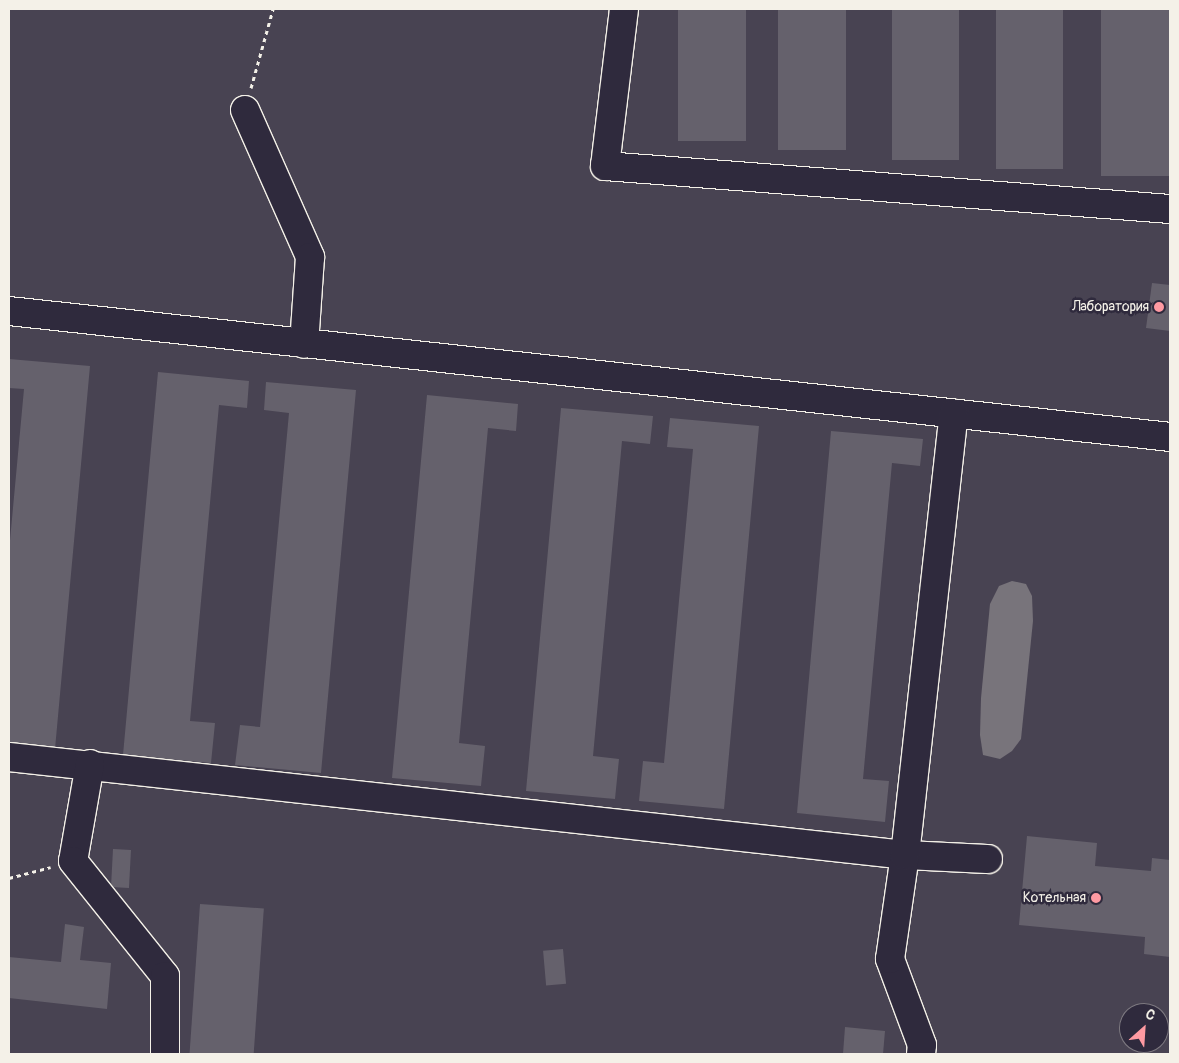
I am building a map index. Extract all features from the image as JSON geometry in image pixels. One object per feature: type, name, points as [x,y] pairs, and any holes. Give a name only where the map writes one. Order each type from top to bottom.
[{"type":"lane","points":[[624,9],[605,166],[1170,209]]},
{"type":"lane","points":[[245,110],[310,257],[304,344]]},
{"type":"lane","points":[[9,311],[1170,436]]},
{"type":"lane","points":[[921,1054],[922,1045],[890,959],[905,855],[954,414]]},
{"type":"lane","points":[[9,757],[90,764],[905,855],[988,859]]},
{"type":"lane","points":[[90,764],[73,861],[165,976],[165,1054]]},
{"type":"path","points":[[245,110],[274,9]]},
{"type":"path","points":[[9,878],[73,861]]},
{"type":"shaded area","points":[[9,9],[1170,9],[1170,1054],[9,1054]]},
{"type":"shaded area","points":[[1012,581],[1026,584],[1032,596],[1033,621],[1021,739],[1012,751],[1000,759],[983,755],[980,735],[981,698],[990,604],[999,586]]},
{"type":"building","points":[[678,9],[746,9],[746,141],[678,141]]},
{"type":"building","points":[[778,9],[846,9],[846,150],[778,150]]},
{"type":"building","points":[[892,9],[959,9],[959,160],[892,160]]},
{"type":"building","points":[[996,9],[1063,9],[1063,169],[996,169]]},
{"type":"building","points":[[1101,9],[1169,9],[1169,176],[1101,176]]},
{"type":"building","name":"Лаборатория","points":[[1152,283],[1170,285],[1170,331],[1146,328]]},
{"type":"building","points":[[9,359],[90,366],[55,749],[9,745],[9,551],[24,389],[9,388]]},
{"type":"building","points":[[158,372],[249,381],[247,408],[219,405],[190,721],[215,723],[211,763],[123,755]]},
{"type":"building","points":[[266,382],[356,390],[321,773],[235,765],[240,725],[260,727],[289,413],[264,410]]},
{"type":"building","points":[[427,395],[518,404],[516,431],[488,428],[459,743],[485,746],[481,786],[392,778]]},
{"type":"building","points":[[561,408],[653,416],[650,444],[622,441],[593,756],[619,759],[615,799],[526,791]]},
{"type":"building","points":[[670,418],[759,426],[724,809],[639,801],[643,761],[664,763],[693,449],[667,447]]},
{"type":"building","points":[[831,431],[923,439],[920,466],[892,463],[863,779],[889,781],[885,822],[797,813]]},
{"type":"building","name":"Котельная","points":[[1027,836],[1097,843],[1095,866],[1151,871],[1152,858],[1170,860],[1170,957],[1144,954],[1145,937],[1019,925]]},
{"type":"building","points":[[113,849],[131,850],[129,888],[111,887]]},
{"type":"building","points":[[200,904],[264,908],[254,1054],[190,1054]]},
{"type":"building","points":[[65,924],[84,927],[80,960],[111,963],[107,1009],[9,998],[9,957],[61,962]]},
{"type":"building","points":[[563,949],[566,984],[546,986],[543,951]]},
{"type":"building","points":[[845,1027],[885,1031],[883,1054],[843,1054]]},
{"type":"place","name":"Лаборатория","points":[[1159,307]]},
{"type":"place","name":"Котельная","points":[[1096,898]]}]
